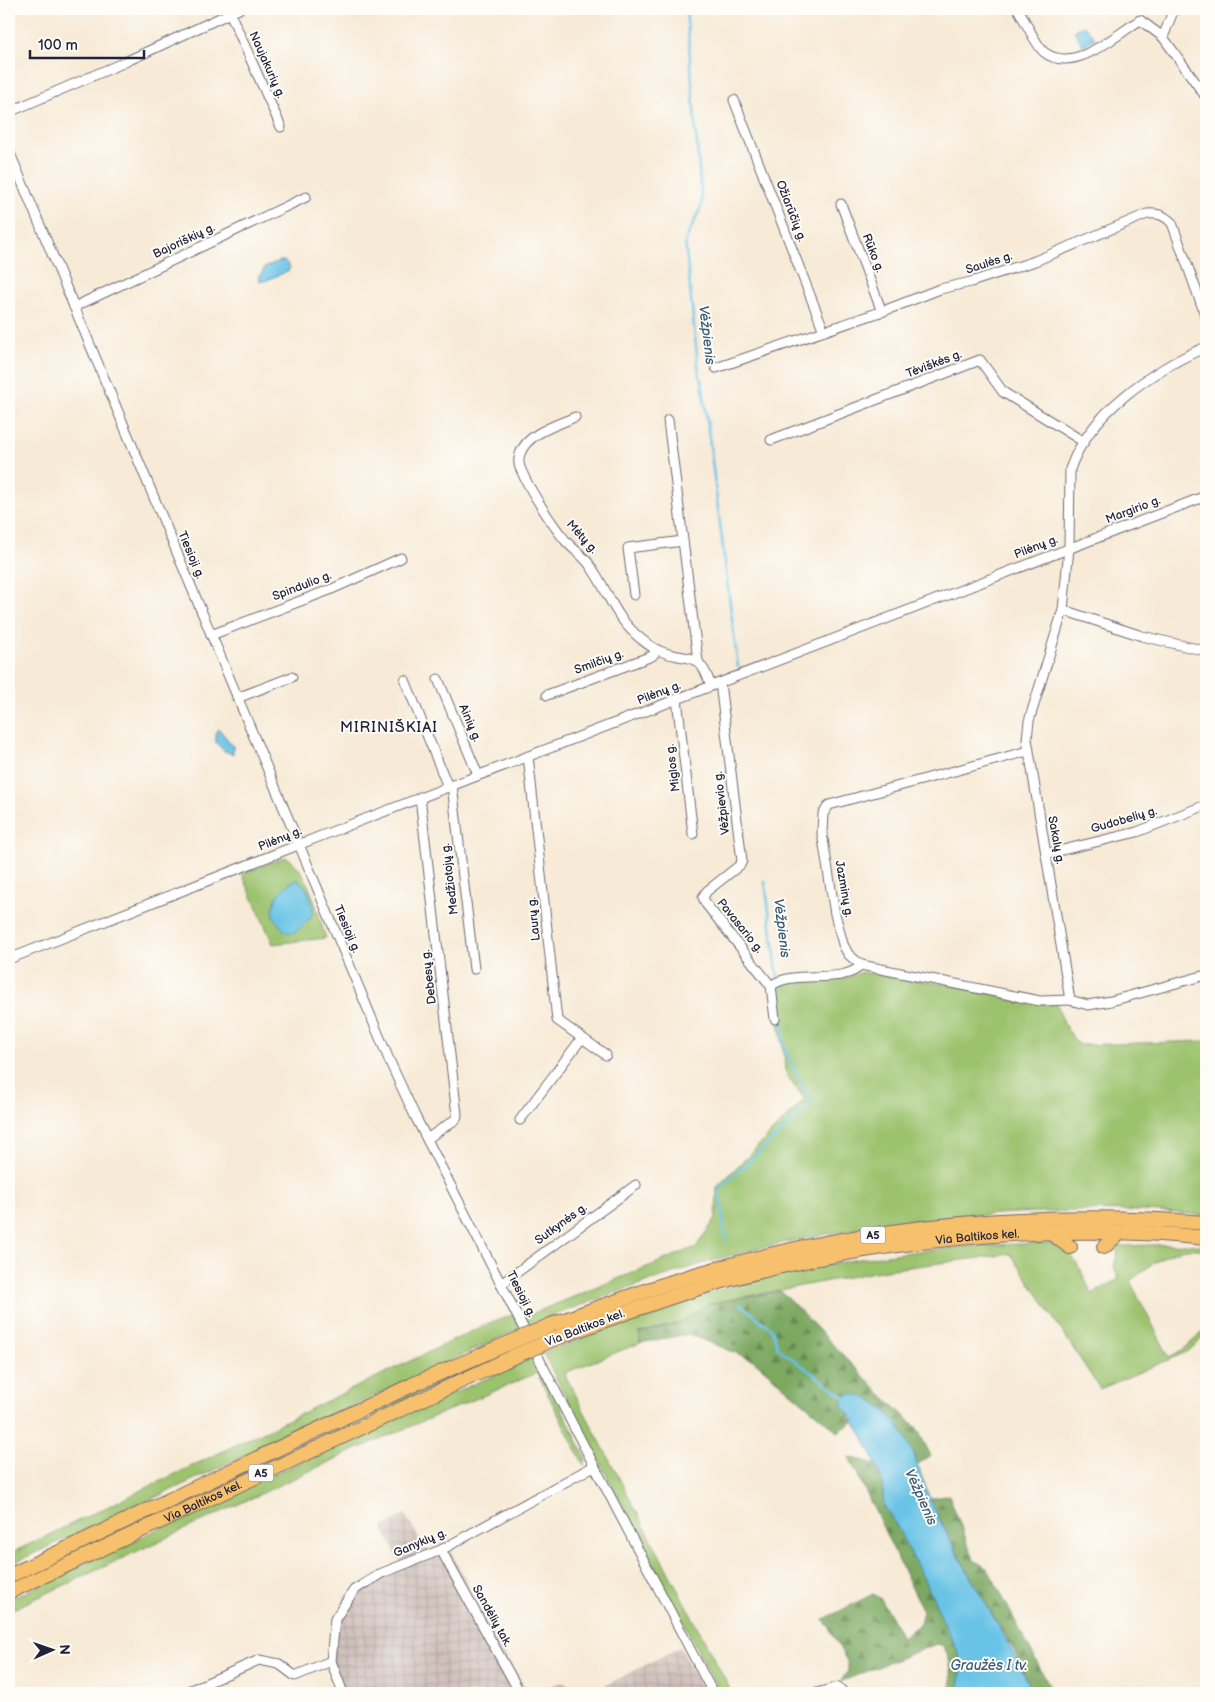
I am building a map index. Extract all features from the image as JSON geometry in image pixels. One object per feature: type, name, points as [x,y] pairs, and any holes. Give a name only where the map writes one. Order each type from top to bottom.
[{"type":"highway","name":"Via Baltikos kel.","points":[[9,1576],[412,1385],[509,1342],[551,1325],[717,1268],[864,1237],[937,1227],[1028,1220],[1122,1218],[1206,1223]]},
{"type":"highway","name":"Via Baltikos kel.","points":[[9,1592],[515,1356],[559,1337],[680,1294],[778,1268],[863,1252],[937,1241],[1051,1233],[1119,1233],[1206,1238]]},
{"type":"highway","points":[[1051,1233],[1070,1247]]},
{"type":"highway","points":[[1104,1248],[1119,1233]]},
{"type":"street","points":[[9,112],[125,62],[239,9]]},
{"type":"street","points":[[1018,9],[1043,51],[1057,60],[1070,60],[1084,55],[1140,20],[1163,37],[1206,98]]},
{"type":"street","points":[[1163,37],[1174,9]]},
{"type":"street","name":"Naujakurių g.","points":[[230,13],[282,127]]},
{"type":"street","name":"Ožiarūčių g.","points":[[734,100],[824,332]]},
{"type":"street","name":"Tiesioji g.","points":[[9,151],[298,846],[390,1062],[427,1139],[594,1466],[713,1693]]},
{"type":"street","name":"Bajoriškių g.","points":[[74,307],[306,197]]},
{"type":"street","name":"Rūko g.","points":[[841,204],[882,312]]},
{"type":"street","name":"Saulės g.","points":[[716,368],[882,312],[940,289],[971,282],[1035,261],[1147,214],[1156,213],[1166,217],[1172,223],[1206,317]]},
{"type":"street","name":"Pilėnų g.","points":[[9,959],[420,797],[1070,548],[1070,469],[1084,442],[1110,411],[1134,390],[1158,372],[1206,347]]},
{"type":"street","name":"Tėviškės g.","points":[[771,440],[980,360],[1004,392],[1084,442]]},
{"type":"street","name":"Mėtų g.","points":[[576,417],[540,433],[526,443],[519,456],[522,473],[565,540],[587,561],[595,572],[606,596],[620,618],[639,637],[657,650],[698,661]]},
{"type":"street","points":[[668,420],[698,661],[716,685]]},
{"type":"street","name":"Margirio g.","points":[[1070,548],[1206,496]]},
{"type":"street","points":[[634,595],[628,548],[683,541]]},
{"type":"street","name":"Sakalų g.","points":[[1070,548],[1063,610],[1029,721],[1028,751],[1070,1000]]},
{"type":"street","name":"Spindulio g.","points":[[211,635],[332,589],[401,558]]},
{"type":"street","points":[[1063,610],[1142,636],[1206,651]]},
{"type":"street","name":"Smilčių g.","points":[[547,695],[652,656],[657,650]]},
{"type":"street","points":[[237,698],[292,677]]},
{"type":"street","name":"Ainių g.","points":[[438,679],[478,775]]},
{"type":"street","name":"Medžiotojų g.","points":[[405,680],[450,786],[474,969]]},
{"type":"street","name":"Vėžpievio g.","points":[[706,904],[703,897],[707,891],[740,865],[742,861],[716,685]]},
{"type":"street","name":"Miglos g.","points":[[677,700],[693,834]]},
{"type":"street","name":"Jazminų g.","points":[[861,965],[848,954],[839,932],[822,833],[821,822],[826,808],[835,802],[1028,751]]},
{"type":"street","name":"Laurų g.","points":[[528,756],[557,1020],[606,1055]]},
{"type":"street","name":"Debesų g.","points":[[420,797],[457,1115],[456,1119],[427,1139]]},
{"type":"street","name":"Gudobelių g.","points":[[1046,854],[1137,832],[1206,805]]},
{"type":"street","name":"Pavasario g.","points":[[706,904],[771,986]]},
{"type":"street","points":[[775,1018],[771,986],[785,980],[850,973],[861,965],[1040,1001],[1070,1000],[1088,1005],[1111,1001],[1206,975]]},
{"type":"street","points":[[520,1120],[582,1038]]},
{"type":"street","name":"Sutkynės g.","points":[[501,1284],[636,1185]]},
{"type":"street","name":"Ganyklų g.","points":[[343,1693],[331,1661],[335,1619],[354,1590],[382,1573],[441,1550],[594,1466]]},
{"type":"street","name":"Sandėlių tak.","points":[[441,1550],[520,1693]]},
{"type":"street","points":[[184,1693],[259,1660],[279,1664],[295,1676],[331,1661]]},
{"type":"street","points":[[817,1693],[834,1687],[838,1687],[844,1693]]},
{"type":"shaded area","points":[[405,1514],[427,1551],[448,1541],[453,1556],[505,1656],[529,1693],[339,1693],[333,1681],[329,1658],[345,1596],[401,1563],[382,1527]]},
{"type":"shaded area","points":[[680,1647],[705,1693],[591,1693]]},
{"type":"shaded area","points":[[565,1682],[576,1693],[535,1693],[558,1683]]},
{"type":"green space","points":[[285,857],[293,862],[306,880],[326,938],[273,944],[242,874]]},
{"type":"green space","points":[[862,972],[1056,1001],[1064,1024],[1078,1045],[1206,1041],[1206,1216],[1166,1212],[1125,1211],[1003,1214],[922,1220],[841,1231],[761,1248],[697,1265],[528,1325],[524,1317],[696,1247],[716,1218],[717,1187],[805,1099],[787,1077],[774,987],[783,983],[850,977]]},
{"type":"green space","points":[[1051,1243],[1066,1250],[1071,1256],[1092,1294],[1119,1279],[1114,1267],[1119,1246],[1186,1244],[1206,1246],[1206,1251],[1185,1249],[1165,1256],[1130,1281],[1169,1357],[1184,1349],[1206,1329],[1206,1334],[1189,1351],[1100,1389],[1011,1254],[885,1270],[707,1304],[680,1323],[639,1333],[640,1343],[567,1372],[565,1375],[732,1693],[720,1693],[543,1353],[703,1295],[788,1272],[919,1251],[1007,1244]]},
{"type":"green space","points":[[781,1291],[880,1393],[917,1428],[931,1456],[916,1465],[902,1431],[880,1408],[848,1415],[853,1422],[838,1432],[753,1360],[689,1334],[640,1343],[639,1333],[680,1323],[707,1304]]},
{"type":"green space","points":[[514,1314],[521,1328],[9,1565],[9,1554],[485,1325]]},
{"type":"green space","points":[[502,1351],[504,1355],[285,1455],[9,1586],[9,1581]]},
{"type":"green space","points":[[536,1356],[586,1458],[584,1465],[537,1373],[357,1449],[9,1611],[9,1600],[274,1474]]},
{"type":"green space","points":[[849,1457],[876,1464],[882,1481],[884,1506],[894,1521],[935,1599],[942,1619],[960,1653],[961,1672],[958,1693],[951,1693],[950,1662],[942,1645],[936,1644],[840,1682],[848,1671],[848,1663],[824,1619],[873,1594],[881,1599],[902,1637],[920,1624],[923,1611]]},
{"type":"green space","points":[[949,1495],[974,1560],[988,1569],[1053,1693],[1033,1693],[1015,1652],[974,1583],[930,1499]]},
{"type":"water","points":[[1084,25],[1095,38],[1083,46],[1074,31]]},
{"type":"water","points":[[280,261],[285,261],[290,268],[288,271],[265,281],[260,281],[258,276],[263,272],[264,268]]},
{"type":"water","points":[[219,729],[233,746],[233,754],[224,751],[216,743],[216,731]]},
{"type":"water","points":[[297,880],[303,884],[308,892],[312,901],[313,911],[301,928],[297,931],[289,932],[276,920],[273,908],[281,891],[291,882]]},
{"type":"water","name":"Graužės I tv.","points":[[851,1394],[866,1398],[880,1407],[902,1431],[946,1532],[1010,1646],[1033,1693],[958,1693],[961,1672],[959,1653],[934,1599],[894,1521],[884,1506],[882,1481],[876,1464],[863,1436],[842,1403],[845,1397]]},
{"type":"waterway","name":"Vėžpienis","points":[[686,9],[702,205],[685,241],[699,375],[702,381],[738,667]]},
{"type":"waterway","name":"Vėžpienis","points":[[765,881],[778,978]]},
{"type":"waterway","name":"Vėžpienis","points":[[726,1241],[719,1189],[812,1103],[785,1051],[779,985]]},
{"type":"waterway","name":"Vėžpienis","points":[[740,1304],[772,1329],[778,1348],[847,1399]]},
{"type":"district","name":"MIRINIŠKIAI","points":[[389,727]]}]
